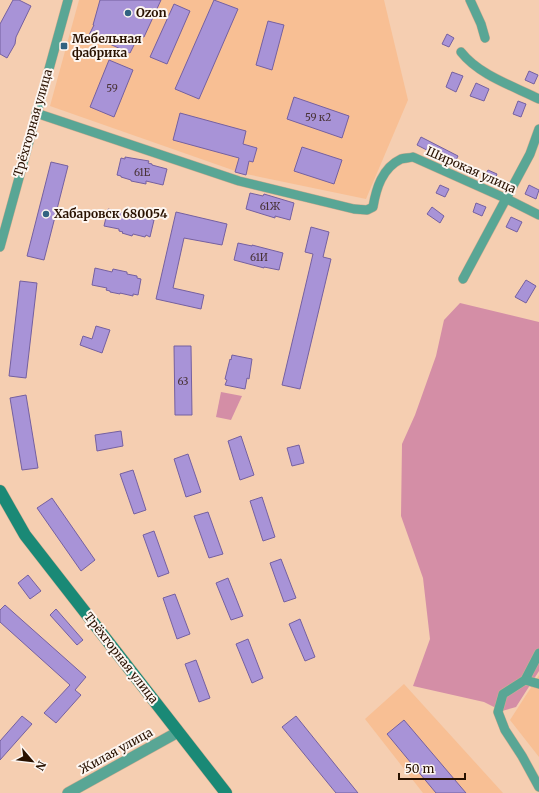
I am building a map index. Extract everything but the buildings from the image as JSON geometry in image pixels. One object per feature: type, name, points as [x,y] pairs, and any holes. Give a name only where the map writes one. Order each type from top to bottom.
[{"type":"main road","points":[[0,491],[17,521]]},
{"type":"main road","points":[[0,502],[17,521]]},
{"type":"main road","name":"Трёхгорная улица","points":[[17,521],[26,535],[226,793]]},
{"type":"street","name":"Трёхгорная улица","points":[[0,247],[68,0]]},
{"type":"street","points":[[470,0],[481,24],[485,38]]},
{"type":"street","points":[[461,52],[478,69],[539,99]]},
{"type":"street","name":"Широкая улица","points":[[36,112],[239,181],[354,209],[366,210],[372,207],[382,177],[392,165],[401,159],[413,157],[539,215]]},
{"type":"street","points":[[463,279],[530,154],[539,129]]},
{"type":"street","points":[[539,654],[526,680],[503,694],[498,712],[506,730],[539,787]]},
{"type":"street","points":[[526,680],[539,684]]},
{"type":"street","name":"Жилая улица","points":[[68,793],[178,732]]},
{"type":"shaded area","points":[[79,0],[384,0],[408,100],[366,199],[241,173],[50,106]]},
{"type":"shaded area","points":[[460,303],[539,322],[539,671],[516,707],[502,711],[484,702],[413,686],[430,639],[423,578],[401,516],[402,444],[415,415],[436,356],[444,320]]},
{"type":"shaded area","points":[[221,392],[242,396],[231,420],[216,417]]},
{"type":"shaded area","points":[[539,675],[539,757],[510,720]]},
{"type":"shaded area","points":[[404,684],[503,793],[423,793],[365,719]]},
{"type":"place","name":"Ozon","points":[[128,13]]},
{"type":"place","name":"Мебельная фабрика","points":[[64,46]]},
{"type":"place","name":"Хабаровск 680054","points":[[46,214]]}]
